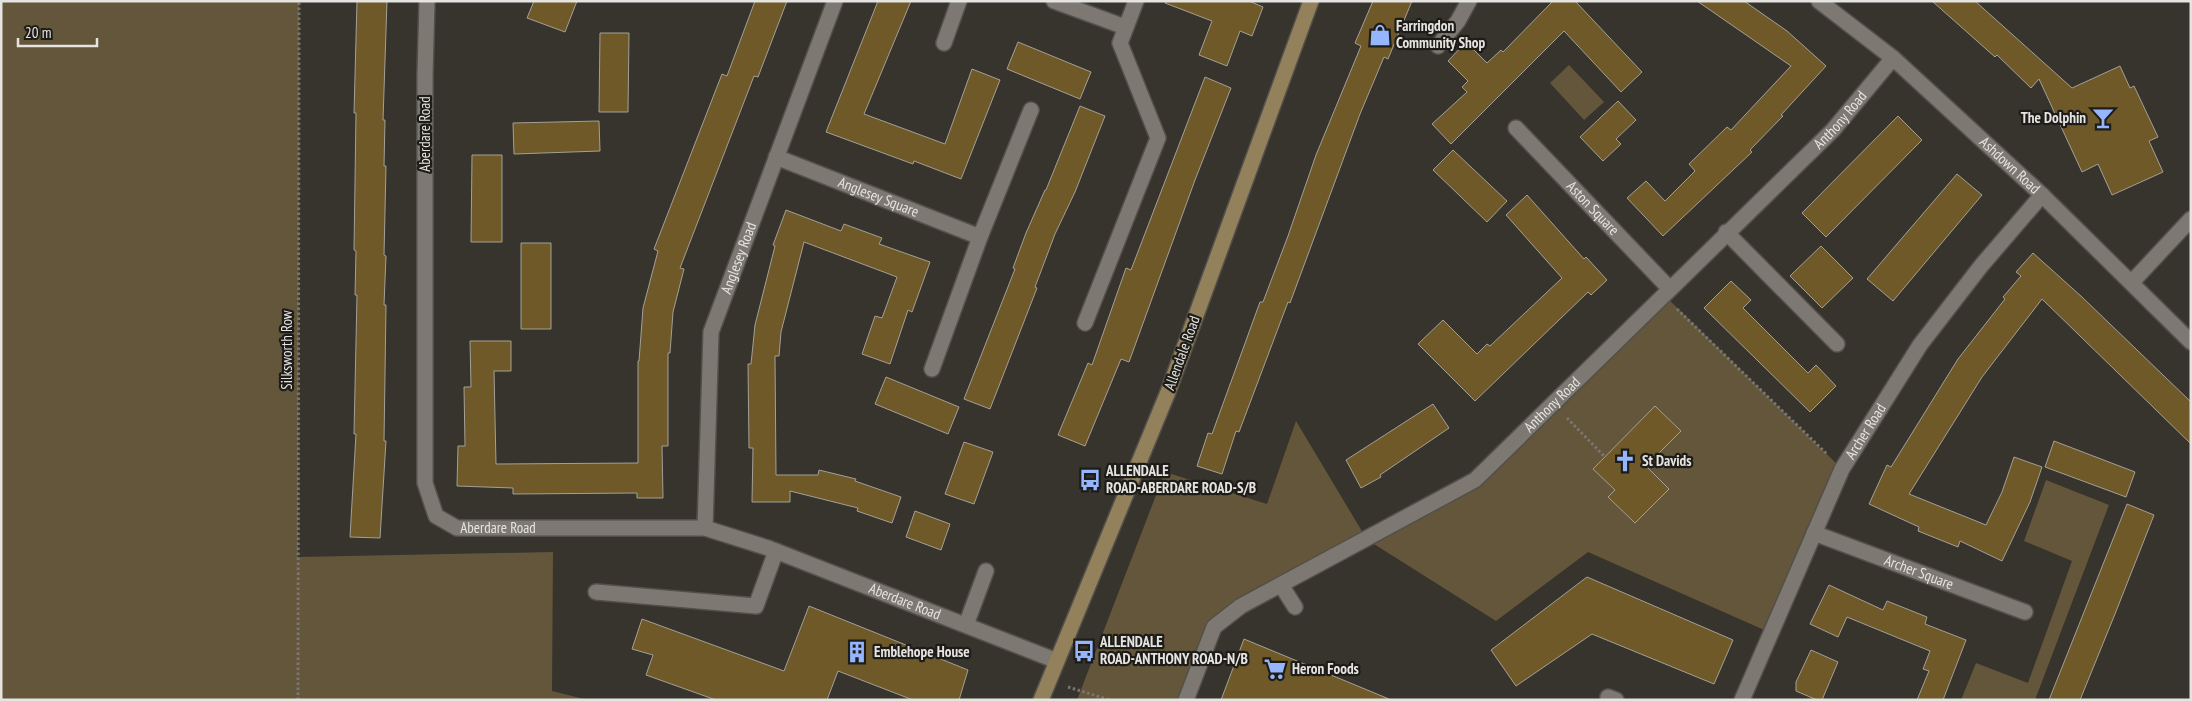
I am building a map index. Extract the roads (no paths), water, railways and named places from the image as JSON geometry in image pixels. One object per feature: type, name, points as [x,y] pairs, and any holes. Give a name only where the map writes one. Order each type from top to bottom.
[{"type":"street","name":"Aberdare Road","points":[[427,1],[425,75],[425,483],[436,516],[457,528],[705,528],[776,551],[1057,661]]},
{"type":"street","name":"Anglesey Road","points":[[705,528],[711,332],[835,1]]},
{"type":"street","points":[[944,43],[959,1]]},
{"type":"street","points":[[1054,1],[1125,28]]},
{"type":"street","points":[[1085,323],[1158,138],[1120,43],[1136,1]]},
{"type":"street","name":"Allendale Road","points":[[1041,700],[1168,392],[1311,1]]},
{"type":"street","points":[[1438,46],[1458,21],[1469,1]]},
{"type":"street","name":"Ashdown Road","points":[[1819,1],[1893,58],[2042,195],[2191,342]]},
{"type":"street","name":"Anthony Road","points":[[1186,700],[1214,626],[1241,606],[1475,480],[1726,232],[1833,130],[1893,58]]},
{"type":"street","points":[[932,370],[980,237],[1030,110]]},
{"type":"street","name":"Aston Square","points":[[1516,128],[1666,291]]},
{"type":"street","name":"Anglesey Square","points":[[776,157],[980,237]]},
{"type":"street","name":"Archer Road","points":[[1742,700],[1842,468],[1920,345],[1982,266],[2042,195]]},
{"type":"street","points":[[2132,282],[2191,219]]},
{"type":"street","points":[[1726,232],[1837,344]]},
{"type":"street","name":"Archer Square","points":[[1814,533],[2025,612]]},
{"type":"street","points":[[596,592],[756,606],[776,551]]},
{"type":"street","points":[[966,625],[986,571]]},
{"type":"street","points":[[1281,585],[1296,607]]},
{"type":"place","name":"Farringdon Community Shop","points":[[1380,35]]},
{"type":"place","name":"The Dolphin","points":[[2103,118]]},
{"type":"place","name":"St Davids","points":[[1625,461]]},
{"type":"place","name":"ALLENDALE ROAD-ABERDARE ROAD-S/B","points":[[1090,480]]},
{"type":"place","name":"ALLENDALE ROAD-ANTHONY ROAD-N/B","points":[[1084,651]]},
{"type":"place","name":"Emblehope House","points":[[857,652]]},
{"type":"place","name":"Heron Foods","points":[[1275,669]]}]
